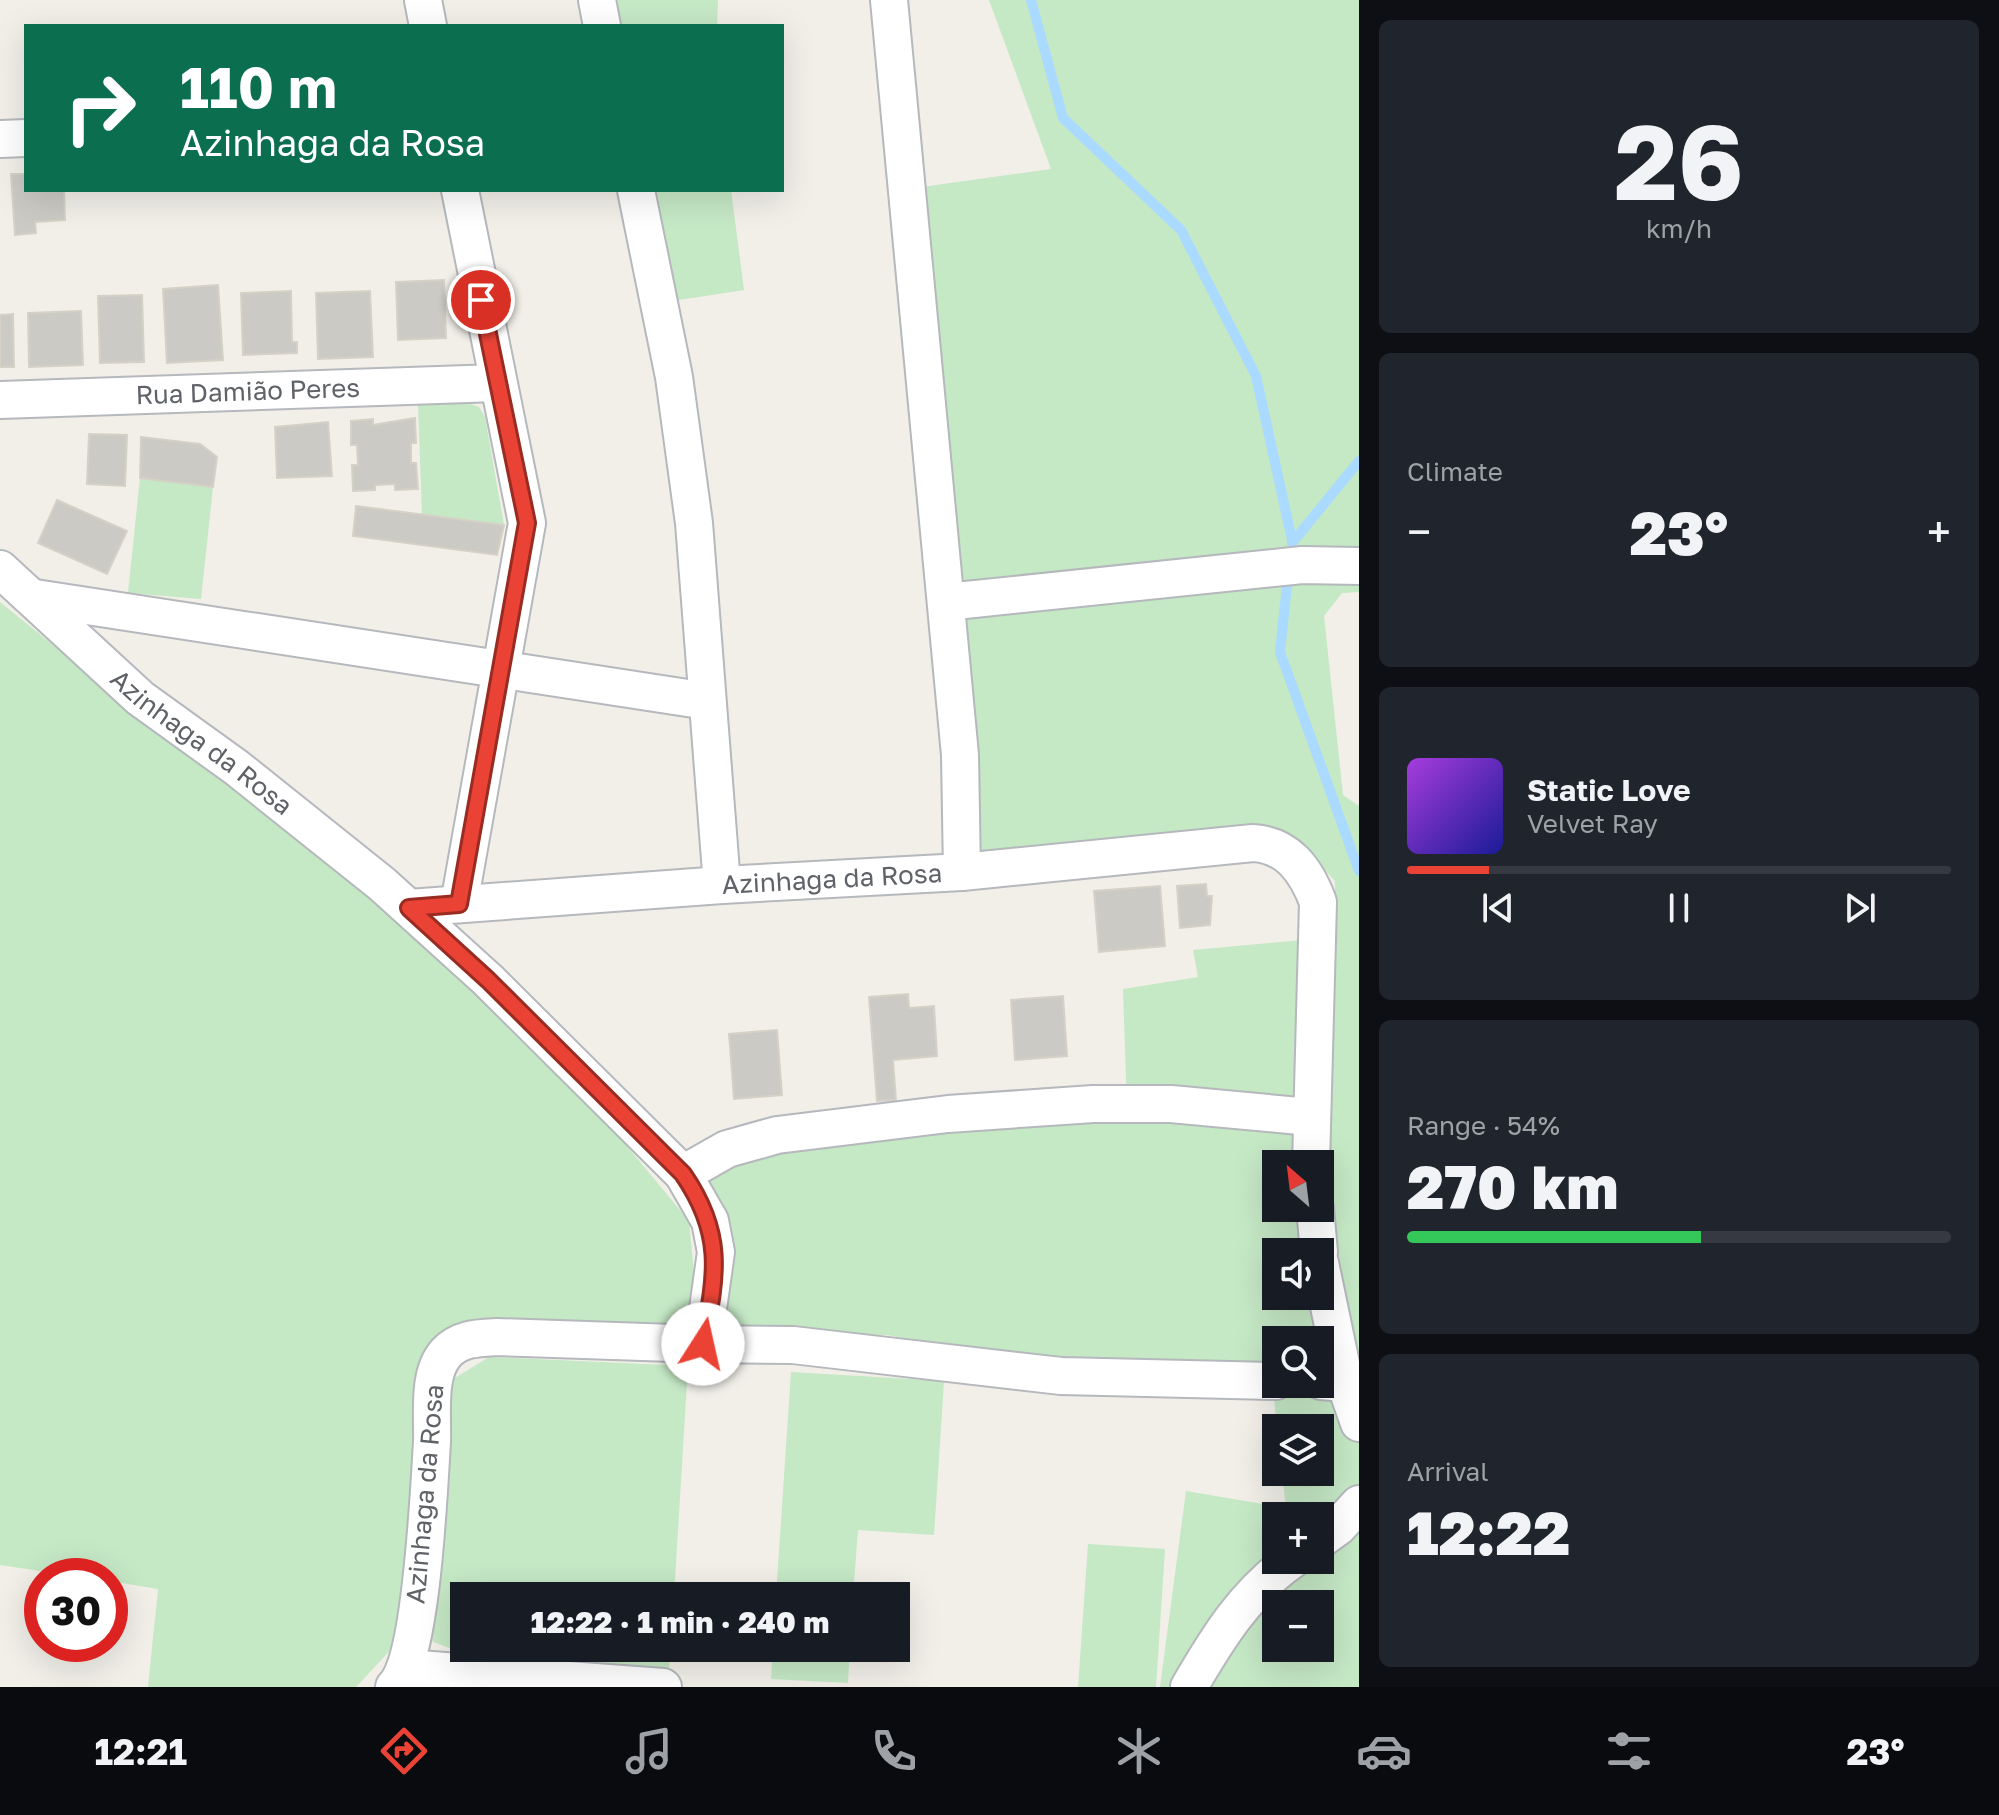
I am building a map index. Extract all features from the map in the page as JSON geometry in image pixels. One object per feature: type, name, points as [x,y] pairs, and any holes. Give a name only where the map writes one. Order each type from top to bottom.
[{"type":"street","points":[[423,0],[428,24]]},
{"type":"street","points":[[597,0],[602,24]]},
{"type":"street","points":[[889,0],[960,755],[962,872]]},
{"type":"street","points":[[0,139],[24,138]]},
{"type":"street","points":[[459,904],[527,523],[460,192]]},
{"type":"street","points":[[636,192],[662,313],[685,447],[694,523],[722,885]]},
{"type":"street","name":"Rua Damião Peres","points":[[0,400],[497,383]]},
{"type":"street","points":[[946,602],[1302,565],[1359,566]]},
{"type":"street","name":"Azinhaga da Rosa","points":[[0,569],[140,698],[237,768],[409,908],[488,980],[683,1174],[710,1221],[716,1252],[703,1344],[497,1337],[466,1339],[446,1353],[435,1373],[430,1479],[413,1640],[400,1678]]},
{"type":"street","points":[[35,598],[707,701]]},
{"type":"street","name":"Azinhaga da Rosa","points":[[409,908],[722,885],[962,872],[1253,843],[1272,844],[1286,851],[1311,883],[1318,902],[1310,1117]]},
{"type":"street","points":[[683,1174],[727,1149],[777,1135],[948,1114],[1093,1104],[1171,1104],[1310,1117],[1311,1150]]},
{"type":"street","points":[[703,1344],[793,1345],[1061,1376],[1262,1381]]},
{"type":"street","points":[[1334,1385],[1359,1423]]},
{"type":"street","points":[[1334,1530],[1359,1504]]},
{"type":"street","points":[[1189,1687],[1223,1628],[1276,1574]]},
{"type":"street","points":[[400,1678],[663,1687]]},
{"type":"green space","points":[[606,0],[718,0],[717,24],[611,24]]},
{"type":"green space","points":[[989,0],[1359,0],[1359,592],[1342,593],[1324,616],[1343,795],[1359,806],[1359,1687],[1160,1687],[1186,1491],[1262,1504],[1262,1574],[1334,1574],[1334,1502],[1285,1502],[1284,1486],[1334,1486],[1334,1414],[1276,1414],[1274,1398],[1334,1398],[1334,1326],[1262,1326],[1262,1369],[1051,1363],[887,1335],[727,1333],[728,1224],[671,1152],[1127,1107],[1123,989],[1198,977],[1193,950],[1335,937],[1335,881],[1292,836],[976,863],[922,187],[1051,169]]},
{"type":"green space","points":[[644,192],[731,192],[744,290],[666,302]]},
{"type":"green space","points":[[468,403],[479,407],[485,417],[504,525],[422,514],[418,405]]},
{"type":"green space","points":[[140,478],[213,487],[201,599],[128,593]]},
{"type":"green space","points":[[0,602],[121,700],[334,856],[597,1110],[689,1221],[697,1303],[678,1330],[437,1342],[411,1572],[397,1643],[356,1687],[148,1687],[158,1589],[128,1584],[128,1558],[24,1558],[24,1569],[0,1565]]},
{"type":"green space","points":[[489,1357],[688,1366],[675,1582],[450,1582],[450,1648],[433,1642],[445,1384]]},
{"type":"green space","points":[[791,1372],[944,1381],[934,1535],[858,1530],[854,1582],[777,1582]]},
{"type":"green space","points":[[1088,1544],[1165,1549],[1156,1687],[1078,1687]]},
{"type":"green space","points":[[488,1662],[669,1662],[669,1672]]},
{"type":"green space","points":[[772,1662],[849,1662],[848,1683],[771,1679]]},
{"type":"building","points":[[11,174],[24,174],[24,192],[64,192],[65,220],[35,222],[36,233],[15,235]]},
{"type":"building","points":[[444,280],[446,338],[398,340],[396,282]]},
{"type":"building","points":[[218,285],[223,360],[167,363],[163,289]]},
{"type":"building","points":[[291,291],[292,342],[297,342],[297,353],[243,355],[241,293]]},
{"type":"building","points":[[370,291],[373,357],[318,359],[316,293]]},
{"type":"building","points":[[142,295],[144,362],[100,363],[98,296]]},
{"type":"building","points":[[81,311],[83,365],[29,367],[28,313]]},
{"type":"building","points":[[13,314],[14,367],[0,367],[0,315]]},
{"type":"building","points":[[415,418],[416,443],[411,443],[411,463],[416,463],[418,489],[395,490],[395,484],[375,485],[375,490],[353,491],[352,465],[358,465],[357,445],[351,445],[351,421],[373,419],[373,425]]},
{"type":"building","points":[[328,422],[332,476],[277,478],[275,427]]},
{"type":"building","points":[[89,434],[127,435],[125,486],[87,484]]},
{"type":"building","points":[[141,437],[200,444],[217,457],[213,487],[140,478]]},
{"type":"building","points":[[57,500],[127,531],[107,574],[38,543]]},
{"type":"building","points":[[356,506],[504,525],[497,555],[353,536]]},
{"type":"building","points":[[1206,884],[1207,896],[1212,896],[1210,925],[1180,928],[1177,886]]},
{"type":"building","points":[[1160,886],[1165,946],[1099,952],[1094,891]]},
{"type":"building","points":[[908,994],[909,1008],[934,1006],[937,1056],[893,1060],[896,1100],[877,1101],[869,997]]},
{"type":"building","points":[[1063,996],[1067,1056],[1015,1060],[1011,1000]]},
{"type":"building","points":[[777,1030],[782,1095],[734,1099],[729,1034]]},
{"type":"waterway","points":[[1031,0],[1063,118],[1181,230],[1256,376],[1292,540]]},
{"type":"waterway","points":[[1292,543],[1359,461]]},
{"type":"waterway","points":[[1288,575],[1280,652],[1359,871]]},
{"type":"route","points":[[481,300],[527,523],[459,904],[409,908],[510,1001],[683,1174],[710,1221],[716,1252],[713,1293],[703,1344]]}]
